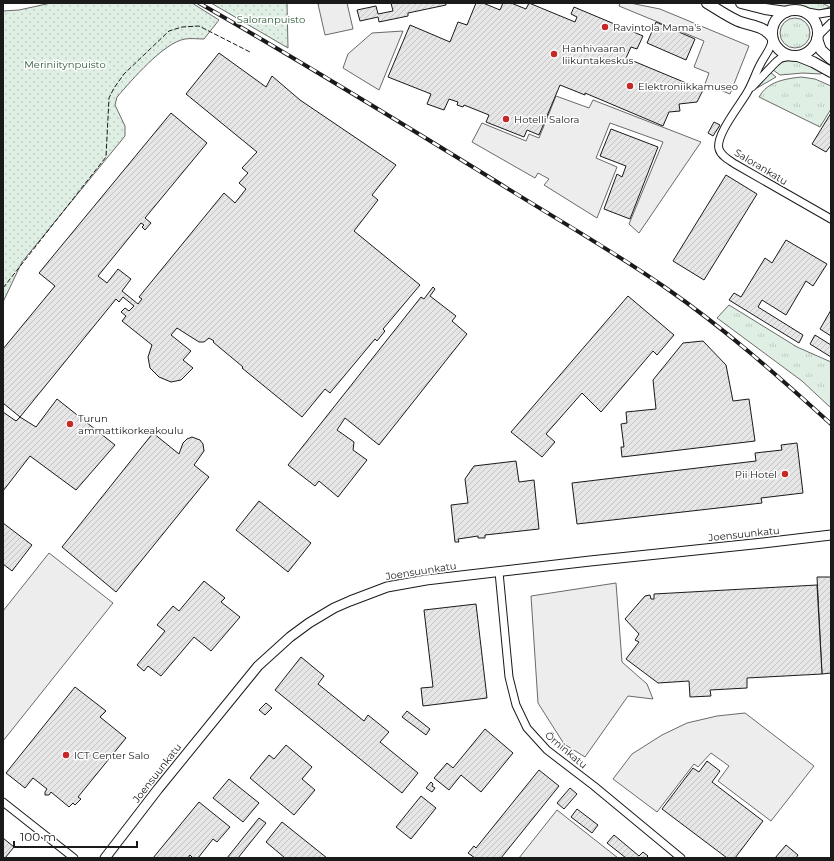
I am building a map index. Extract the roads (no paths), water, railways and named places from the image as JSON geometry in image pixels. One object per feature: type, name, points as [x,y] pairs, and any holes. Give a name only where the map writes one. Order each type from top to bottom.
[{"type":"main road","points":[[707,3],[740,21],[768,32],[780,51],[813,62],[831,72]]},
{"type":"main road","points":[[741,3],[765,10],[786,12]]},
{"type":"main road","points":[[772,39],[772,28],[774,22],[779,16],[794,10],[802,11],[809,15],[814,21],[818,31],[817,38],[814,46],[804,55],[794,56]]},
{"type":"main road","points":[[817,38],[821,50],[831,59]]},
{"type":"street","points":[[802,11],[819,14],[831,12]]},
{"type":"street","points":[[817,38],[831,23]]},
{"type":"street","name":"Salorankatu","points":[[772,39],[772,45],[761,62],[747,92],[726,126],[720,139],[720,152],[735,164],[831,219]]},
{"type":"street","name":"Salorankatu","points":[[747,92],[776,62],[782,58],[794,56]]},
{"type":"street","name":"Joensuunkatu","points":[[105,858],[258,666],[290,637],[334,608],[387,587],[426,580],[831,535]]},
{"type":"street","name":"Örninkatu","points":[[499,572],[509,677],[516,706],[527,728],[547,750],[594,786],[681,858]]},
{"type":"street","points":[[3,802],[74,858]]},
{"type":"railway","points":[[199,3],[274,46],[602,246],[645,274],[709,319],[771,370],[831,424]]},
{"type":"place","name":"Ravintola Mama's","points":[[605,27]]},
{"type":"place","name":"Hanhivaaran liikuntakeskus","points":[[554,54]]},
{"type":"place","name":"Elektroniikkamuseo","points":[[630,86]]},
{"type":"place","name":"Hotelli Salora","points":[[506,119]]},
{"type":"place","name":"Turun ammattikorkeakoulu","points":[[70,424]]},
{"type":"place","name":"Pii Hotel","points":[[785,474]]},
{"type":"place","name":"ICT Center Salo","points":[[66,755]]},
{"type":"park label","name":"Saloranpuisto","points":[[271,19]]},
{"type":"park label","name":"Meriniitynpuisto","points":[[65,64]]}]
